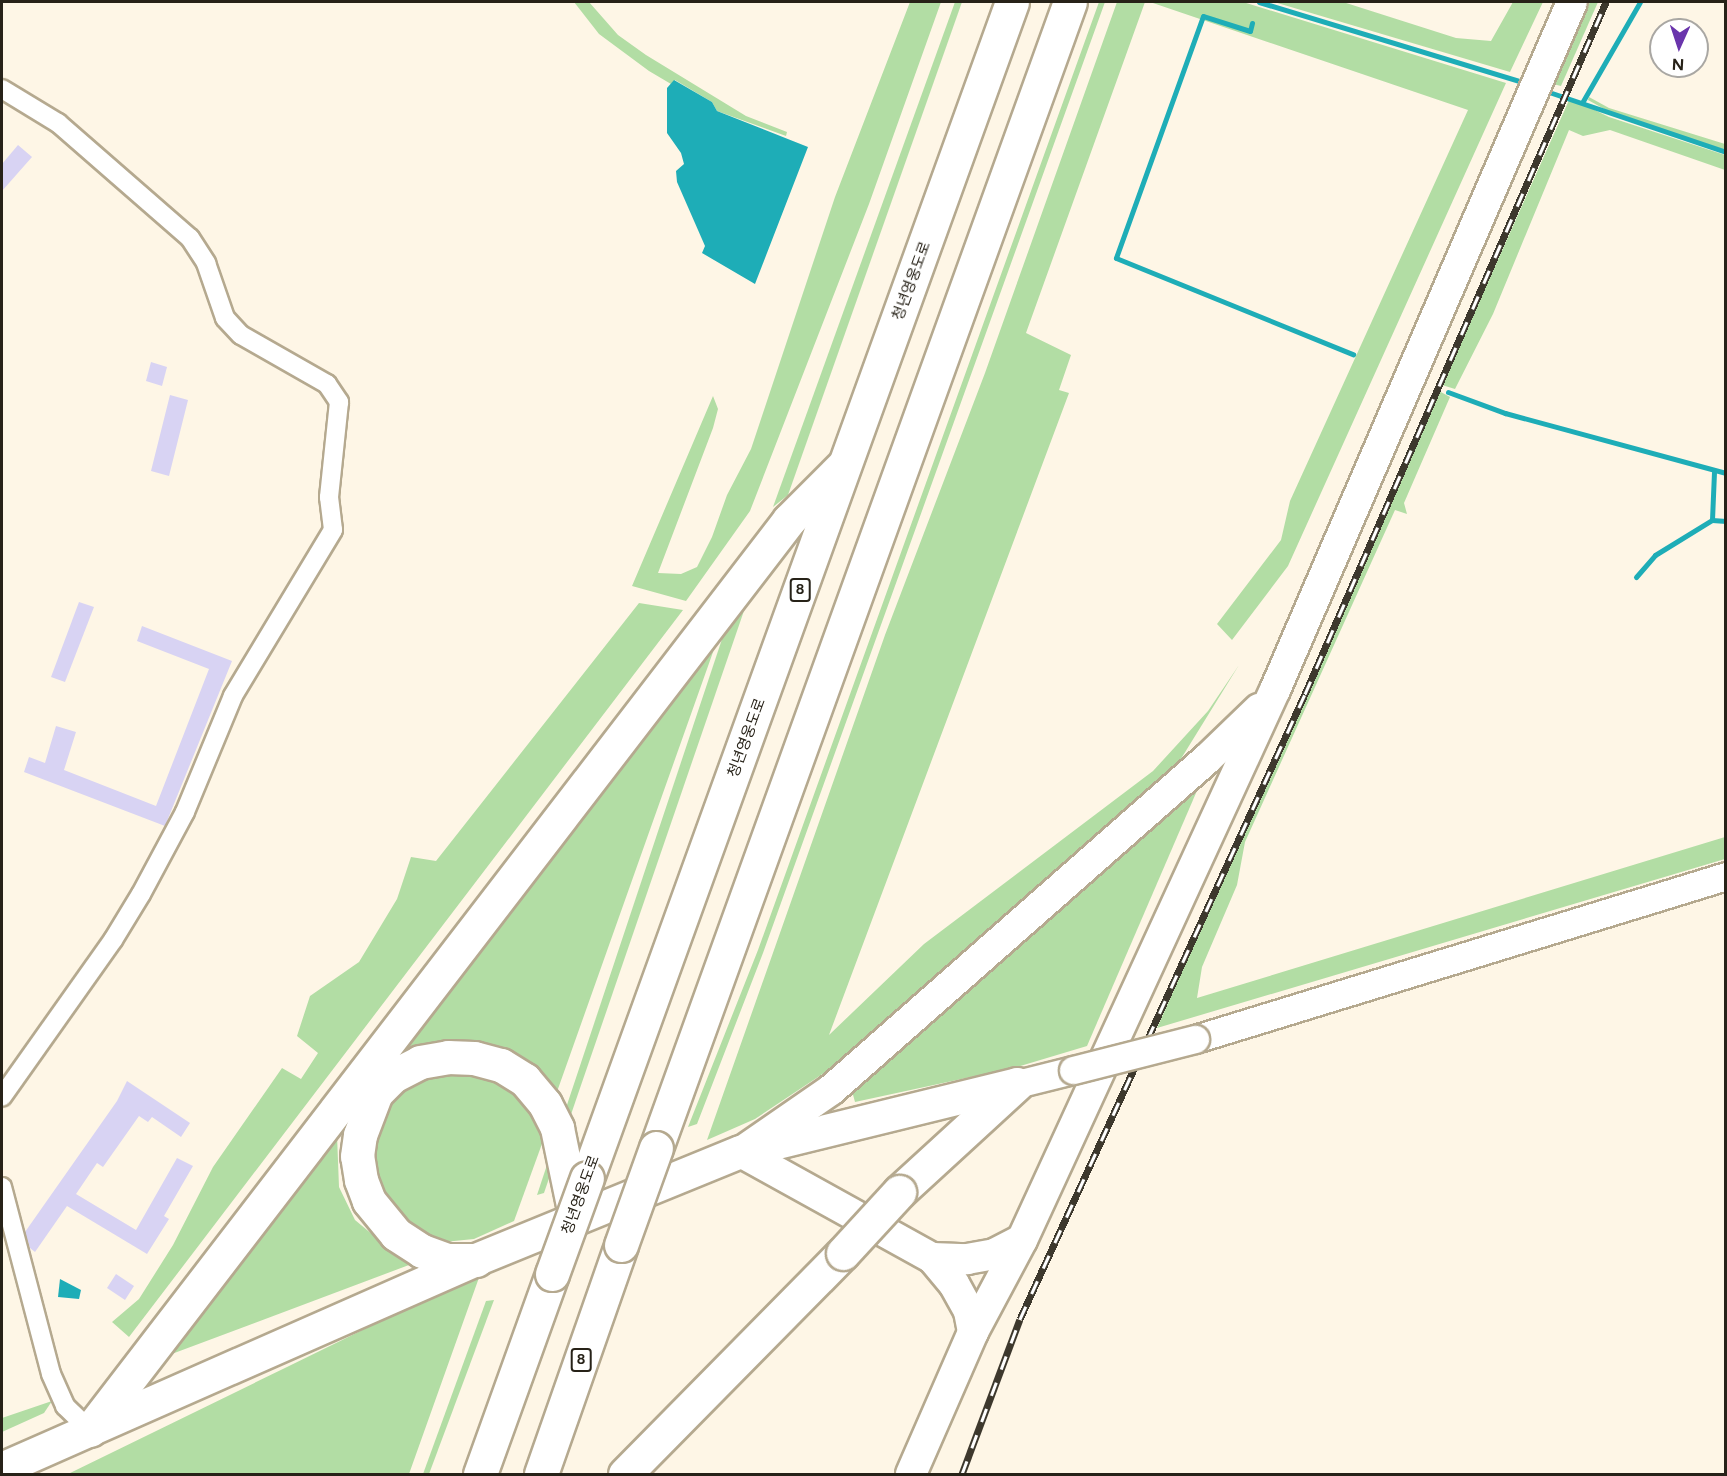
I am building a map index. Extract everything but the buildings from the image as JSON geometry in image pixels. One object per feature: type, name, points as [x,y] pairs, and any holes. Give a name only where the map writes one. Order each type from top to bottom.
[{"type":"highway","name":"청년영웅도로","points":[[480,1474],[552,1274],[577,1192],[847,462],[1012,2]]},
{"type":"highway","name":"8","points":[[541,1474],[621,1245],[1070,2]]},
{"type":"highway","points":[[90,1430],[789,520],[847,462]]},
{"type":"highway","points":[[476,1260],[447,1260],[422,1251],[396,1234],[369,1201],[357,1156],[360,1135],[376,1093],[393,1076],[420,1062],[448,1057],[501,1065],[525,1080],[545,1104],[557,1128],[577,1192]]},
{"type":"highway","points":[[2,1469],[476,1260],[741,1152],[1017,1083]]},
{"type":"highway","points":[[626,1474],[843,1253],[899,1192],[1017,1083]]},
{"type":"main road","points":[[911,1474],[973,1332],[1022,1240],[1275,690],[1572,2]]},
{"type":"main road","points":[[973,1332],[964,1302],[932,1258],[741,1152],[831,1090],[1207,759],[1275,690]]},
{"type":"main road","points":[[1017,1083],[1195,1039],[1725,876]]},
{"type":"main road","points":[[932,1258],[967,1259],[994,1254],[1022,1240]]},
{"type":"street","points":[[2,89],[58,123],[190,238],[206,263],[225,318],[241,334],[327,384],[339,402],[329,497],[333,530],[233,696],[185,812],[141,894],[113,940],[2,1097]]},
{"type":"street","points":[[2,1187],[51,1374],[64,1406],[90,1430]]},
{"type":"green space","points":[[574,2],[589,2],[618,35],[646,55],[746,116],[787,132],[786,136],[717,111],[712,102],[675,80],[671,84],[649,71],[599,34]]},
{"type":"green space","points":[[910,2],[941,2],[869,204],[750,511],[686,601],[632,586],[713,396],[718,409],[713,428],[658,573],[681,574],[697,567],[712,537],[727,495],[751,449],[835,197]]},
{"type":"green space","points":[[955,2],[962,2],[788,495],[773,507]]},
{"type":"green space","points":[[1099,2],[1105,2],[763,953],[697,1124],[688,1127],[758,950]]},
{"type":"green space","points":[[1117,2],[1145,2],[1026,333],[1071,355],[1059,390],[1069,393],[829,1035],[924,944],[1153,771],[1208,711],[1239,665],[1179,762],[827,1071],[755,1119],[707,1140],[885,635],[985,373]]},
{"type":"green space","points":[[1150,2],[1243,2],[1506,83],[1288,566],[1232,640],[1217,624],[1281,540],[1290,501],[1468,110]]},
{"type":"green space","points":[[1274,2],[1343,2],[1456,38],[1491,41],[1513,2],[1543,2],[1510,72]]},
{"type":"green space","points":[[1590,2],[1598,2],[1561,86],[1553,84]]},
{"type":"green space","points":[[1589,97],[1609,108],[1725,144],[1725,150],[1606,110],[1588,100]]},
{"type":"green space","points":[[1570,98],[1609,117],[1725,155],[1725,170],[1610,130],[1583,136],[1569,130],[1493,314],[1455,389],[1442,385]]},
{"type":"green space","points":[[1439,391],[1450,397],[1404,503],[1407,514],[1395,510],[1245,842],[1237,885],[1202,967],[1197,998],[1725,837],[1725,859],[1157,1028]]},
{"type":"green space","points":[[759,567],[544,1193],[537,1195],[744,573]]},
{"type":"green space","points":[[639,603],[683,610],[129,1337],[112,1322],[139,1299],[173,1245],[213,1167],[282,1068],[301,1079],[318,1053],[297,1036],[310,996],[359,962],[397,899],[411,857],[436,861]]},
{"type":"green space","points":[[729,607],[553,1103],[480,1043],[456,1039],[433,1042],[392,1058]]},
{"type":"green space","points":[[1199,786],[1087,1046],[1017,1067],[855,1102],[852,1091]]},
{"type":"green space","points":[[451,1064],[508,1085],[532,1112],[543,1141],[514,1221],[474,1239],[434,1243],[382,1213],[367,1127],[383,1093]]},
{"type":"green space","points":[[337,1135],[339,1187],[355,1220],[409,1265],[161,1358]]},
{"type":"green space","points":[[481,1272],[409,1474],[68,1474],[287,1367]]},
{"type":"green space","points":[[494,1300],[429,1474],[423,1474],[486,1301]]},
{"type":"green space","points":[[52,1401],[44,1413],[2,1432],[2,1418]]},
{"type":"water","points":[[674,80],[712,102],[717,111],[808,147],[755,284],[702,253],[705,246],[677,182],[676,171],[684,164],[681,153],[667,133],[667,88]]},
{"type":"water","points":[[60,1279],[81,1290],[79,1299],[58,1297]]},
{"type":"waterway","points":[[1259,2],[1526,83]]},
{"type":"waterway","points":[[1583,101],[1640,2]]},
{"type":"waterway","points":[[1252,23],[1250,31],[1203,16],[1116,258],[1353,354]]},
{"type":"waterway","points":[[1543,90],[1726,152]]},
{"type":"waterway","points":[[1448,392],[1505,413],[1726,473]]},
{"type":"waterway","points":[[1714,472],[1712,520],[1726,521]]},
{"type":"waterway","points":[[1636,577],[1655,555],[1712,520]]},
{"type":"railway","points":[[962,1474],[1020,1319],[1305,694],[1606,2]]}]
